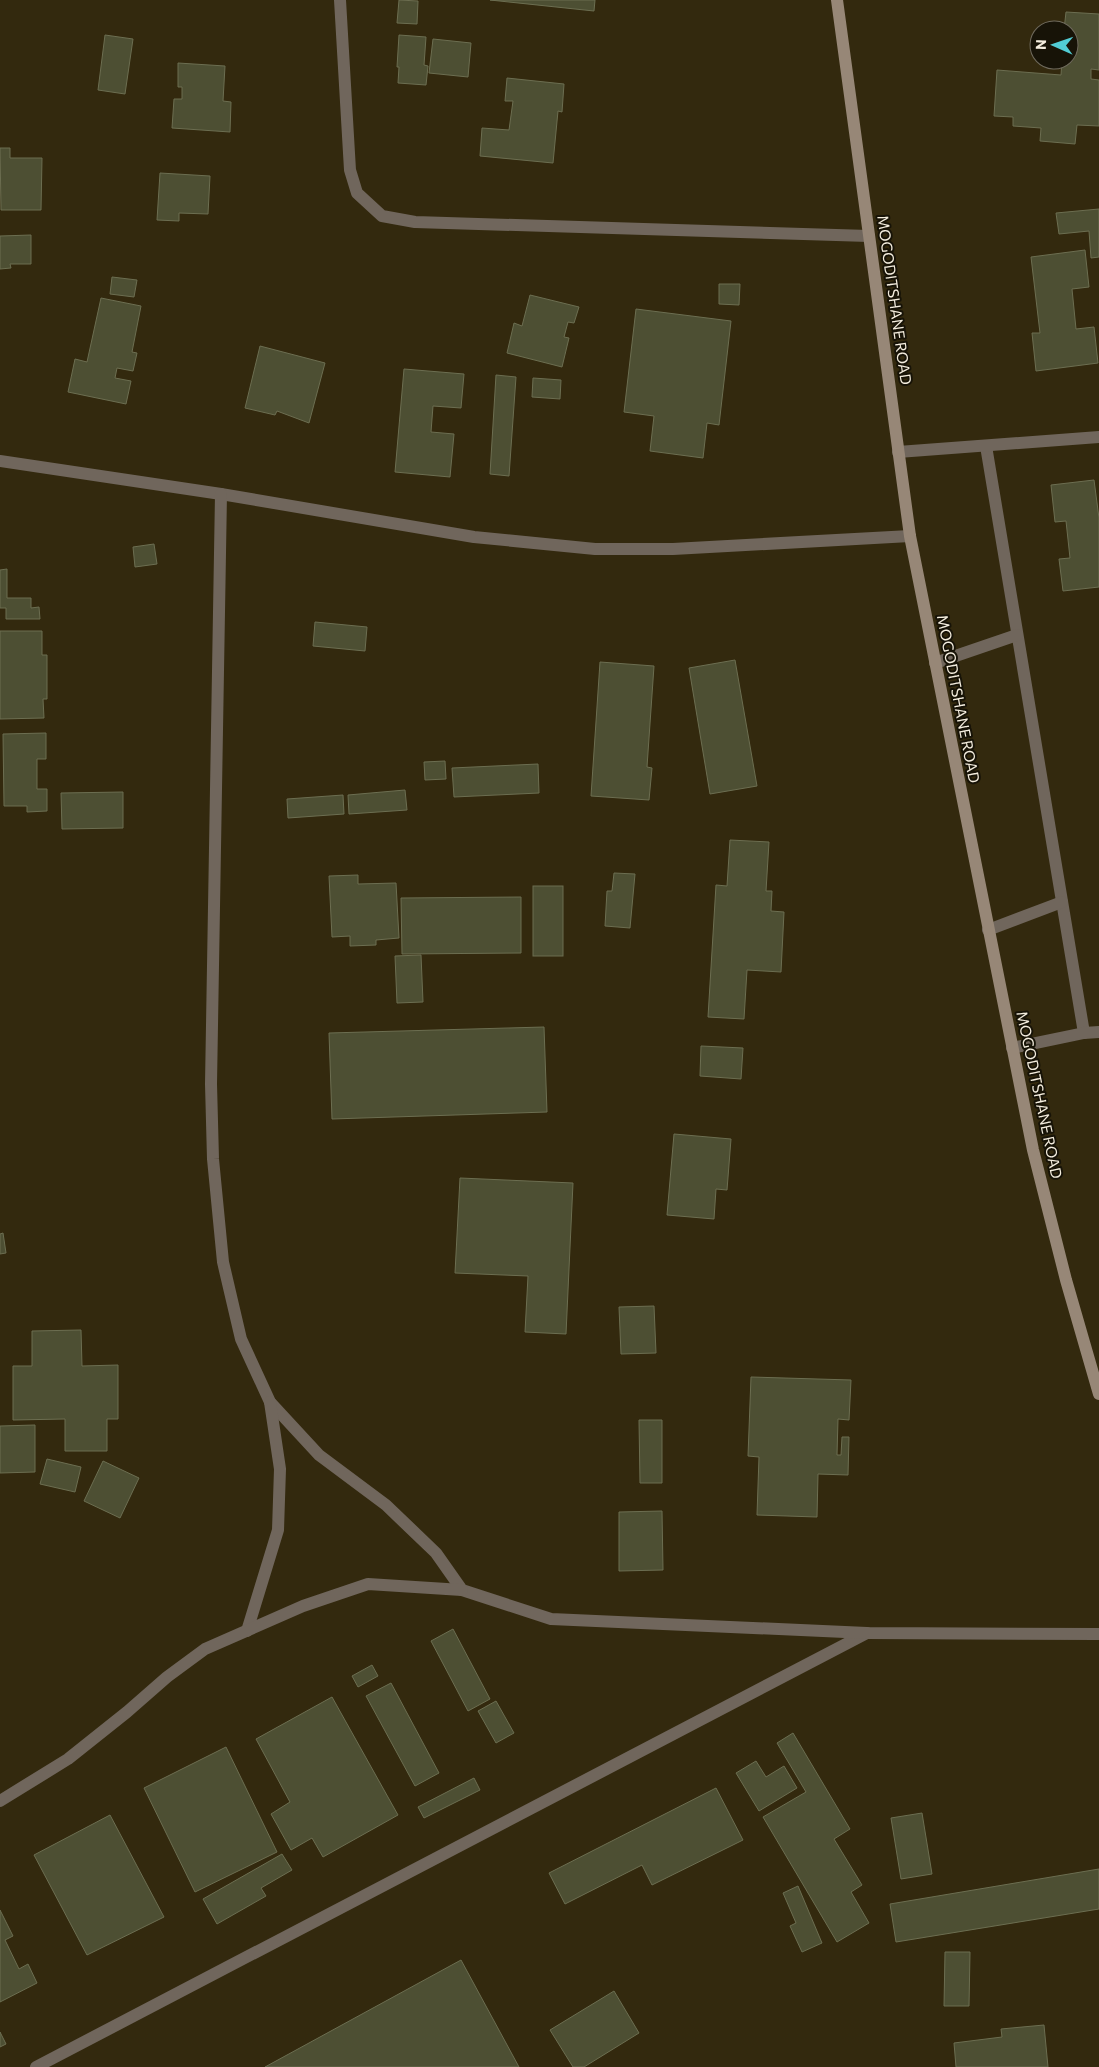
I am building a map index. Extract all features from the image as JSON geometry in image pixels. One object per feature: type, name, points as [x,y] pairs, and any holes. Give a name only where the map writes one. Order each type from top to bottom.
[{"type":"main road","name":"MOGODITSHANE ROAD","points":[[837,0],[910,536],[1033,1150],[1066,1280],[1099,1394]]},
{"type":"street","points":[[340,0],[350,170],[357,193],[382,216],[415,222],[869,236]]},
{"type":"street","points":[[898,452],[1099,437]]},
{"type":"street","points":[[986,446],[1084,1033]]},
{"type":"street","points":[[0,461],[221,494],[474,537],[595,549],[673,549],[910,536]]},
{"type":"street","points":[[221,494],[211,1084],[213,1159],[223,1262],[242,1339],[270,1402],[280,1469],[278,1530],[247,1631]]},
{"type":"street","points":[[935,663],[1017,635]]},
{"type":"street","points":[[988,930],[1062,902]]},
{"type":"street","points":[[1012,1048],[1084,1033],[1099,1032]]},
{"type":"street","points":[[270,1402],[319,1455],[393,1512],[436,1554],[462,1590]]},
{"type":"street","points":[[0,1801],[68,1759],[167,1677],[205,1649],[303,1606],[368,1584],[462,1590],[551,1618],[867,1633],[1099,1634]]},
{"type":"street","points":[[36,2067],[867,1633]]},
{"type":"building","points":[[399,0],[418,1],[417,24],[397,23]]},
{"type":"building","points":[[490,0],[595,0],[594,11]]},
{"type":"building","points":[[1066,12],[1099,14],[1099,70],[1091,69],[1091,79],[1099,80],[1099,126],[1077,125],[1075,144],[1040,141],[1041,128],[1013,126],[1013,117],[994,116],[997,70],[1061,75],[1061,70],[1079,70],[1079,20],[1065,20]]},
{"type":"building","points":[[105,35],[133,39],[125,94],[98,90]]},
{"type":"building","points":[[399,35],[426,37],[424,65],[428,66],[426,85],[398,83]]},
{"type":"building","points":[[433,39],[471,43],[468,77],[429,73]]},
{"type":"building","points":[[178,63],[225,66],[223,101],[231,102],[230,132],[172,128],[174,99],[182,99],[182,87],[178,87]]},
{"type":"building","points":[[507,78],[564,84],[562,112],[558,111],[553,163],[480,156],[482,128],[509,130],[513,101],[505,101]]},
{"type":"building","points":[[0,148],[10,148],[10,158],[42,158],[41,210],[1,210]]},
{"type":"building","points":[[160,173],[210,176],[208,214],[179,213],[179,221],[157,220]]},
{"type":"building","points":[[1099,209],[1099,257],[1091,258],[1089,231],[1059,234],[1056,213]]},
{"type":"building","points":[[31,235],[31,264],[10,264],[11,268],[0,269],[0,236]]},
{"type":"building","points":[[1085,250],[1089,287],[1072,289],[1076,329],[1094,327],[1098,363],[1036,371],[1032,333],[1040,333],[1031,257]]},
{"type":"building","points":[[112,277],[137,280],[134,297],[110,294]]},
{"type":"building","points":[[719,284],[740,284],[739,305],[719,304]]},
{"type":"building","points":[[530,295],[579,307],[574,323],[568,322],[564,337],[569,338],[562,367],[507,353],[514,323],[522,326]]},
{"type":"building","points":[[101,298],[141,306],[132,352],[137,353],[133,371],[117,368],[115,378],[131,381],[126,404],[68,392],[75,359],[87,362]]},
{"type":"building","points":[[636,309],[731,321],[719,425],[707,423],[703,458],[650,451],[654,416],[624,412]]},
{"type":"building","points":[[260,346],[325,363],[309,423],[277,411],[275,415],[245,408]]},
{"type":"building","points":[[404,369],[464,374],[461,408],[433,406],[431,432],[454,434],[450,477],[395,472]]},
{"type":"building","points":[[496,375],[516,377],[509,476],[490,474]]},
{"type":"building","points":[[533,378],[561,380],[560,399],[532,397]]},
{"type":"building","points":[[1094,480],[1099,518],[1099,587],[1063,591],[1059,559],[1070,558],[1066,521],[1055,522],[1051,485]]},
{"type":"building","points":[[154,544],[157,564],[135,567],[133,547]]},
{"type":"building","points":[[7,569],[7,598],[31,598],[31,608],[39,607],[40,619],[6,619],[6,608],[0,608],[0,570]]},
{"type":"building","points":[[315,622],[367,627],[365,651],[313,646]]},
{"type":"building","points":[[0,631],[42,631],[42,655],[47,655],[47,699],[43,699],[44,718],[0,719]]},
{"type":"building","points":[[735,660],[757,786],[710,794],[689,668]]},
{"type":"building","points":[[600,662],[654,666],[647,767],[652,768],[649,800],[591,796]]},
{"type":"building","points":[[46,733],[46,759],[37,759],[37,789],[47,789],[47,811],[27,812],[27,806],[4,806],[3,734]]},
{"type":"building","points":[[445,761],[446,779],[425,780],[424,762]]},
{"type":"building","points":[[538,764],[539,793],[454,797],[452,768]]},
{"type":"building","points":[[405,790],[407,810],[349,814],[348,795]]},
{"type":"building","points":[[123,792],[123,828],[62,829],[61,793]]},
{"type":"building","points":[[343,795],[344,814],[288,818],[287,799]]},
{"type":"building","points":[[730,840],[769,842],[766,891],[772,891],[771,911],[784,912],[781,972],[747,970],[744,1019],[708,1017],[716,885],[727,886]]},
{"type":"building","points":[[614,873],[635,874],[630,928],[605,926],[607,891],[612,891]]},
{"type":"building","points":[[358,875],[358,884],[396,883],[399,938],[376,940],[376,945],[350,946],[350,936],[332,937],[329,876]]},
{"type":"building","points":[[533,886],[563,886],[563,956],[533,956]]},
{"type":"building","points":[[521,897],[521,953],[402,954],[401,898]]},
{"type":"building","points":[[421,955],[423,1002],[397,1003],[395,956]]},
{"type":"building","points":[[544,1027],[547,1112],[332,1119],[329,1033]]},
{"type":"building","points":[[701,1046],[743,1048],[741,1079],[700,1076]]},
{"type":"building","points":[[674,1134],[731,1139],[727,1190],[716,1189],[714,1219],[667,1215]]},
{"type":"building","points":[[460,1178],[573,1183],[566,1334],[525,1332],[528,1276],[455,1273]]},
{"type":"building","points":[[3,1233],[6,1253],[0,1254],[0,1234]]},
{"type":"building","points":[[654,1306],[656,1353],[621,1354],[619,1307]]},
{"type":"building","points":[[81,1330],[82,1366],[118,1365],[118,1419],[107,1419],[107,1451],[65,1451],[65,1419],[13,1420],[13,1366],[32,1366],[32,1331]]},
{"type":"building","points":[[751,1377],[851,1380],[849,1420],[838,1419],[837,1455],[841,1455],[842,1437],[849,1437],[848,1475],[818,1474],[817,1517],[757,1515],[759,1457],[748,1456]]},
{"type":"building","points":[[639,1420],[662,1420],[662,1483],[640,1483]]},
{"type":"building","points":[[35,1425],[35,1472],[0,1473],[0,1426]]},
{"type":"building","points":[[47,1459],[81,1467],[75,1492],[40,1484]]},
{"type":"building","points":[[103,1461],[139,1478],[120,1518],[84,1501]]},
{"type":"building","points":[[662,1511],[663,1570],[619,1571],[619,1512]]},
{"type":"building","points":[[453,1629],[490,1699],[468,1711],[431,1641]]},
{"type":"building","points":[[372,1665],[378,1676],[358,1687],[352,1676]]},
{"type":"building","points":[[391,1683],[439,1773],[415,1786],[366,1696]]},
{"type":"building","points":[[332,1697],[398,1815],[323,1857],[312,1838],[291,1850],[271,1814],[290,1802],[256,1739]]},
{"type":"building","points":[[496,1701],[514,1733],[496,1743],[478,1711]]},
{"type":"building","points":[[793,1733],[850,1829],[834,1839],[862,1885],[851,1892],[869,1923],[837,1942],[763,1817],[806,1792],[777,1743]]},
{"type":"building","points":[[226,1747],[277,1852],[195,1892],[144,1788]]},
{"type":"building","points":[[756,1761],[766,1777],[784,1766],[797,1788],[759,1811],[736,1773]]},
{"type":"building","points":[[474,1778],[480,1790],[424,1818],[418,1807]]},
{"type":"building","points":[[716,1788],[743,1840],[652,1885],[642,1865],[565,1904],[549,1873]]},
{"type":"building","points":[[922,1813],[932,1874],[901,1879],[891,1818]]},
{"type":"building","points":[[110,1815],[164,1917],[87,1955],[34,1855]]},
{"type":"building","points":[[282,1854],[292,1870],[261,1888],[266,1896],[217,1924],[203,1899]]},
{"type":"building","points":[[1099,1869],[1099,1909],[896,1942],[890,1904]]},
{"type":"building","points":[[798,1886],[822,1943],[802,1952],[790,1926],[796,1923],[783,1893]]},
{"type":"building","points":[[0,1910],[13,1936],[5,1940],[19,1969],[28,1964],[37,1983],[0,2002]]},
{"type":"building","points":[[945,1952],[970,1952],[969,2006],[944,2006]]},
{"type":"building","points":[[461,1960],[519,2067],[265,2067]]},
{"type":"building","points":[[614,1991],[639,2033],[584,2067],[573,2067],[550,2030]]},
{"type":"building","points":[[1044,2025],[1048,2067],[956,2067],[954,2043],[1002,2037],[1001,2029]]},
{"type":"building","points":[[0,2032],[6,2044],[0,2047]]}]
